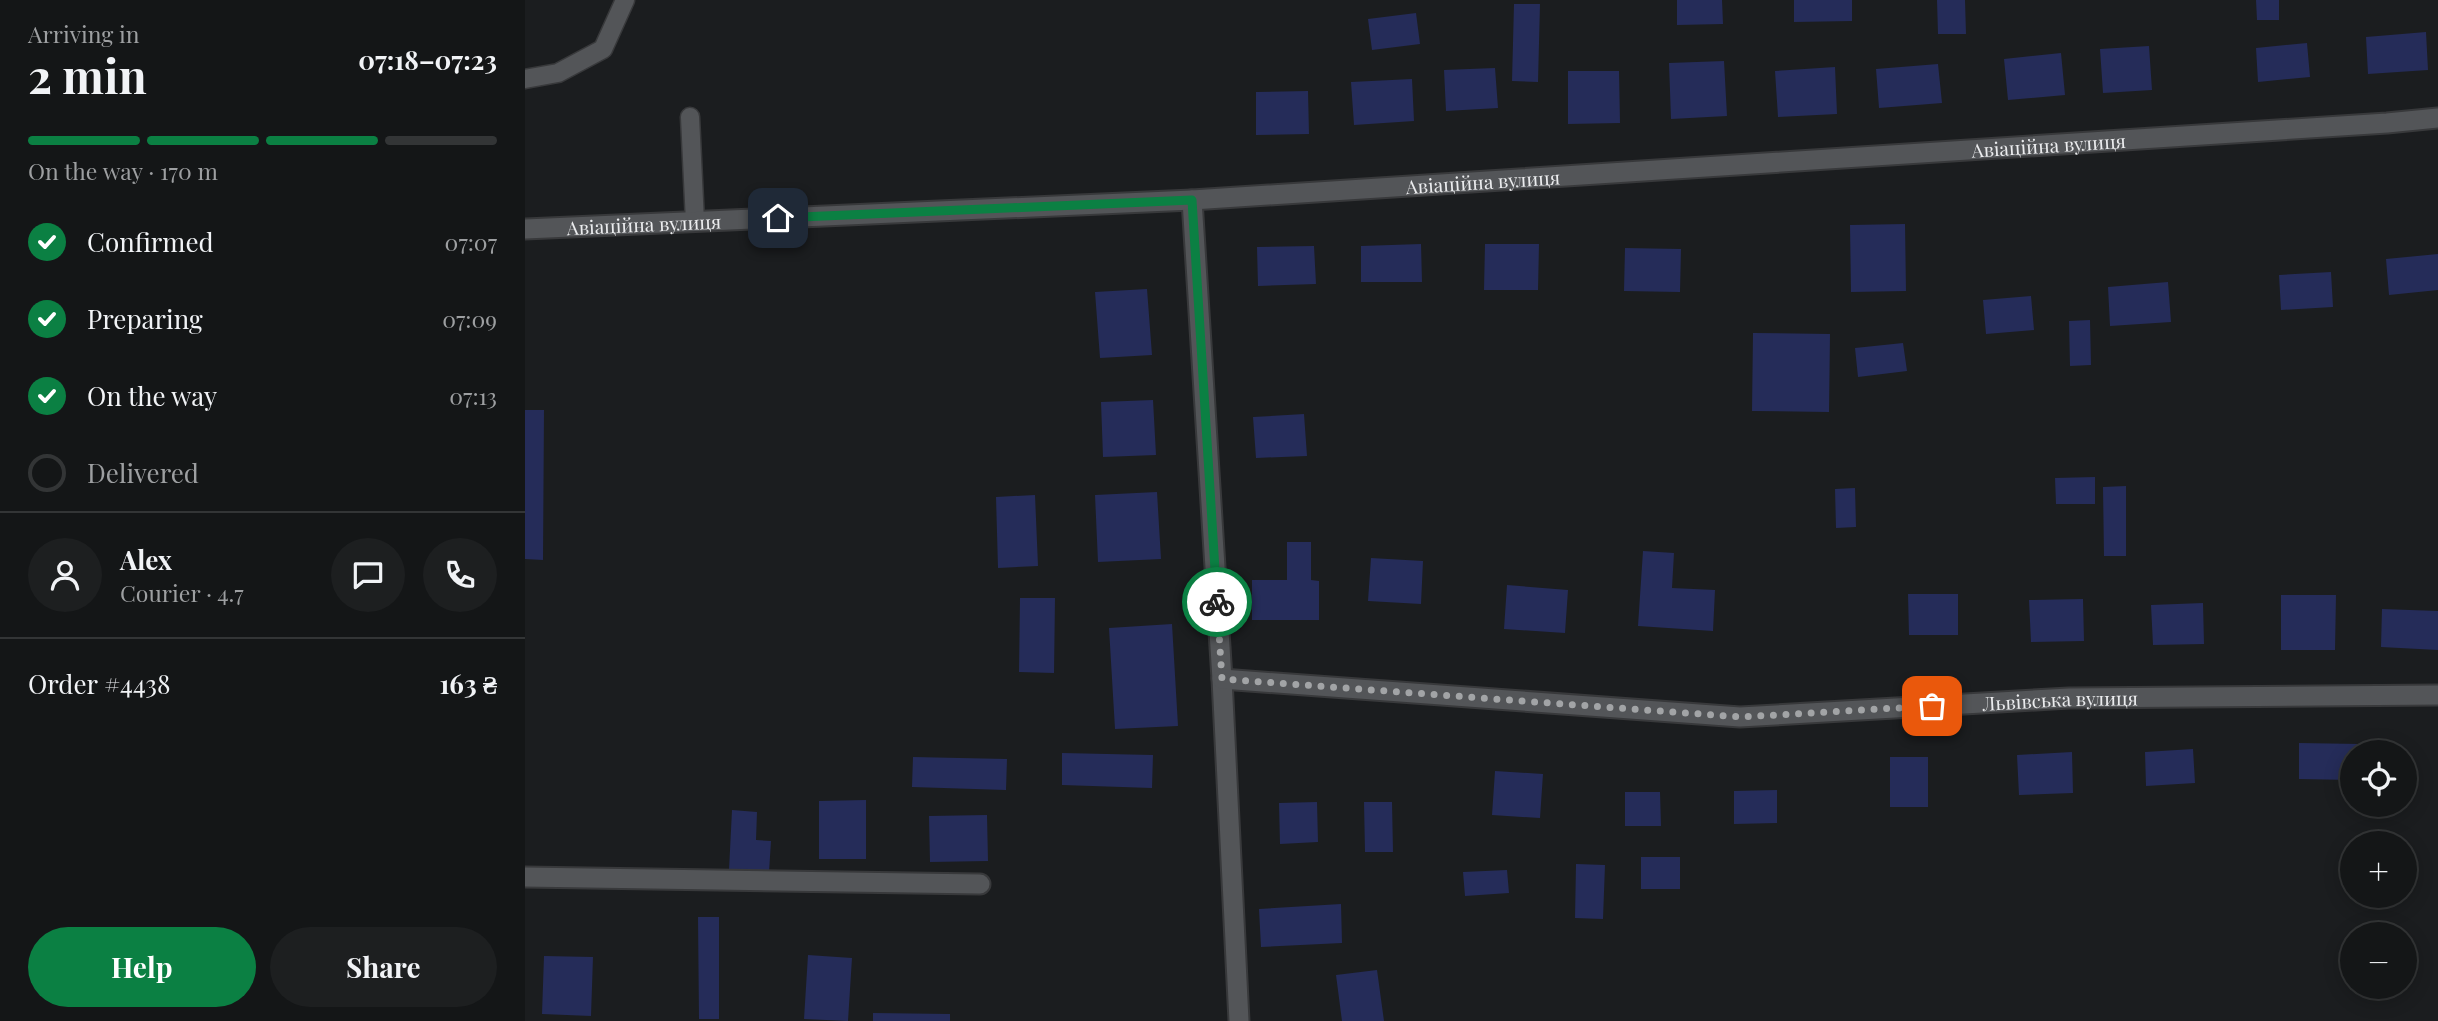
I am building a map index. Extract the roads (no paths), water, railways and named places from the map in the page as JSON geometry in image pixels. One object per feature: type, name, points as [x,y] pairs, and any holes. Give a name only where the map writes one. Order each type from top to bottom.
[{"type":"street","name":"Авіаційна вулиця","points":[[525,229],[1192,200],[2387,124],[2438,118]]},
{"type":"street","points":[[1192,200],[1222,679],[1239,1021]]},
{"type":"street","name":"Львівська вулиця","points":[[1222,679],[1741,717],[2069,698],[2438,695]]},
{"type":"street","points":[[525,877],[980,884]]},
{"type":"lane","points":[[525,79],[558,73],[603,49],[625,0]]},
{"type":"lane","points":[[690,117],[695,222]]}]
